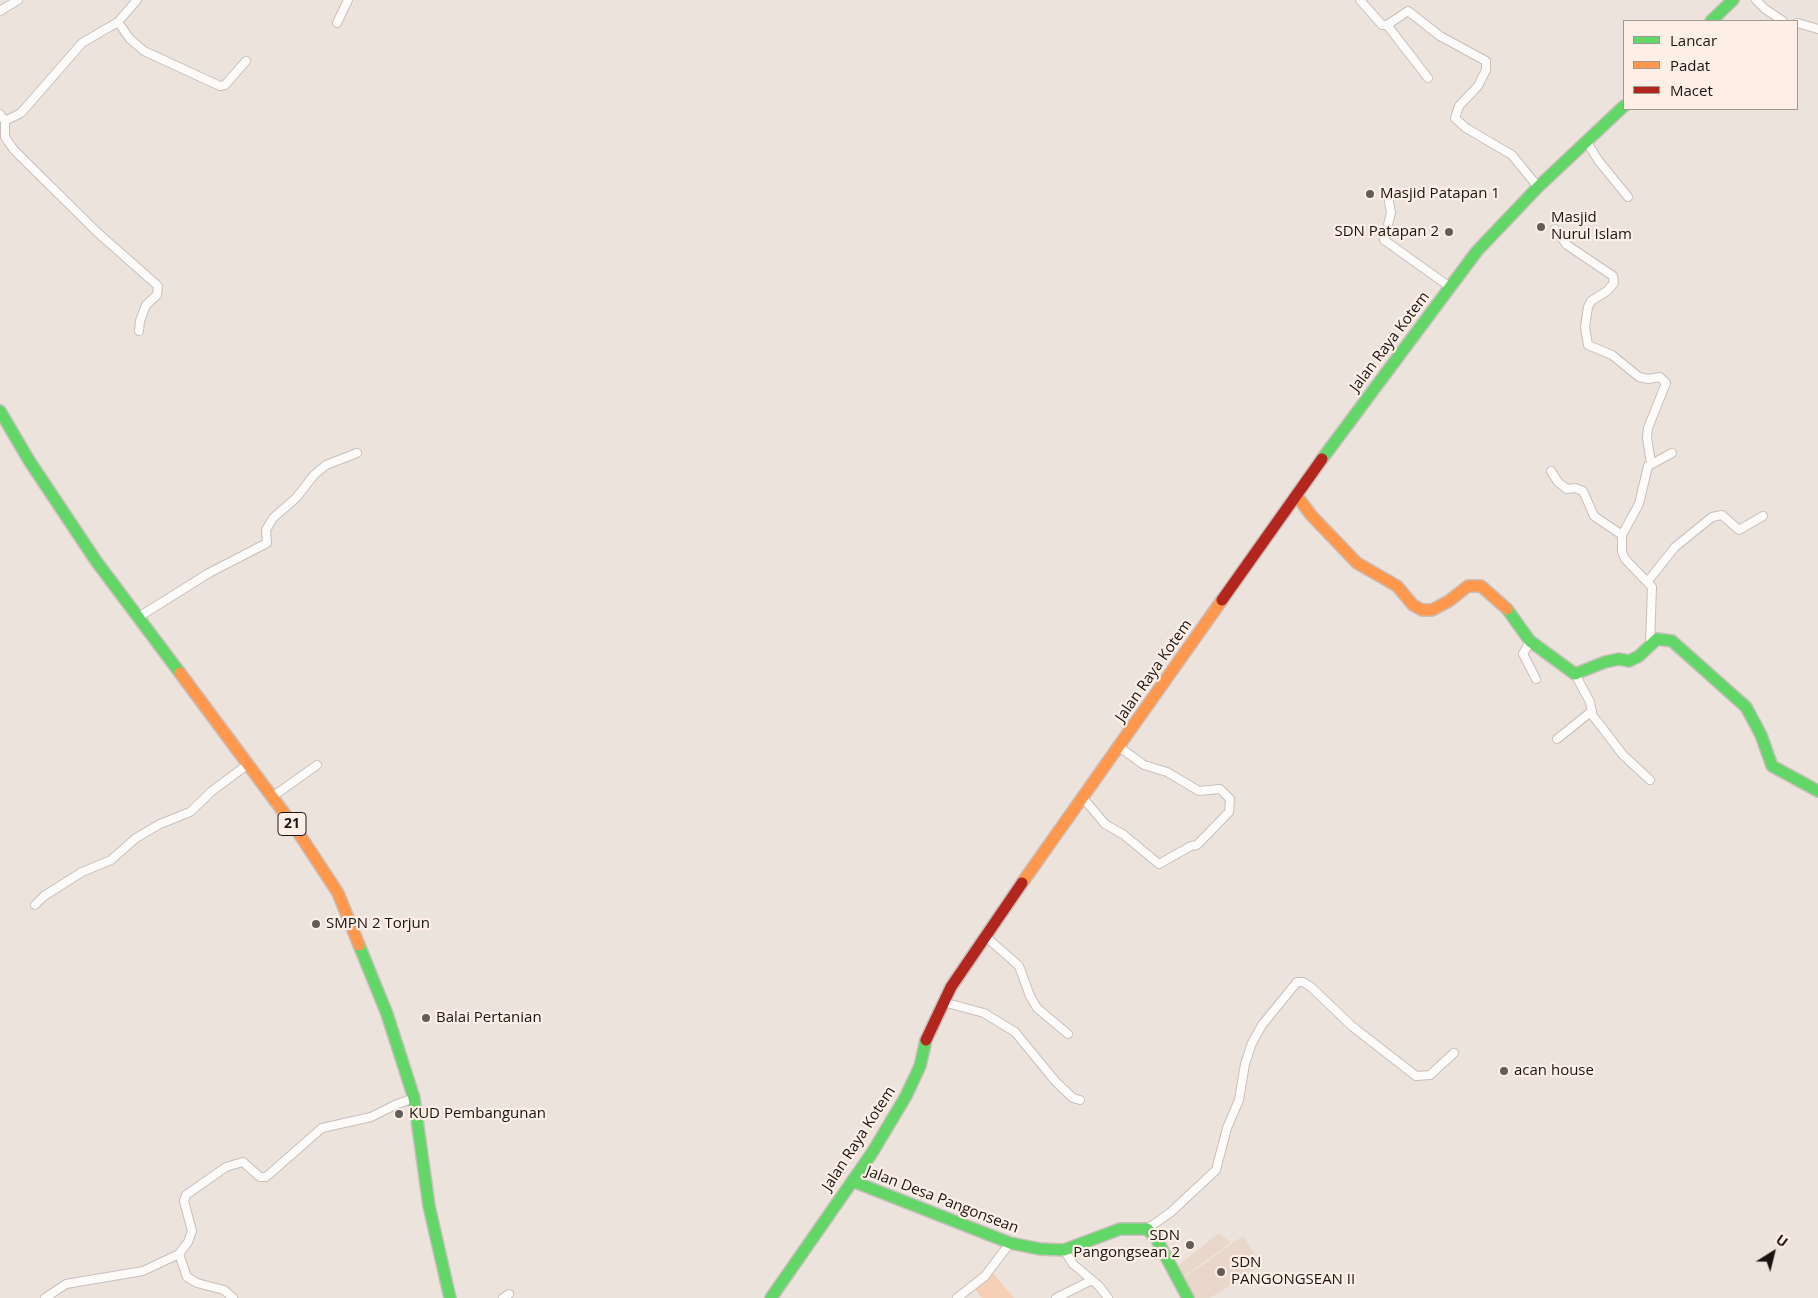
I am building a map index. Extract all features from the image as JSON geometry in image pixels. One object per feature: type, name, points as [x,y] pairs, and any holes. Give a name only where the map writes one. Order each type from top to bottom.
[{"type":"main road","points":[[1713,20],[1732,0]]},
{"type":"main road","name":"Jalan Raya Kotem","points":[[771,1298],[852,1181],[906,1096],[920,1066],[928,1032],[966,961],[1340,434],[1477,251],[1538,187],[1623,107]]},
{"type":"main road","name":"21","points":[[0,411],[62,512],[137,618],[272,797],[327,875],[350,921],[398,1046],[414,1098],[429,1206],[450,1298]]},
{"type":"main road","points":[[1297,496],[1311,515],[1357,563],[1397,586],[1413,604],[1422,610],[1432,610],[1450,601],[1468,586],[1481,586],[1507,609],[1530,641],[1575,674],[1606,662],[1619,659],[1630,661],[1639,656],[1657,639],[1672,641],[1691,661],[1740,698],[1761,735],[1772,766],[1818,791]]},
{"type":"main road","name":"Jalan Desa Pangonsean","points":[[852,1181],[1010,1243],[1040,1249],[1064,1250],[1120,1229],[1147,1228]]},
{"type":"main road","points":[[1147,1228],[1156,1238],[1188,1298]]},
{"type":"street","points":[[0,11],[18,0]]},
{"type":"street","points":[[5,121],[21,113],[82,44],[118,22],[138,0]]},
{"type":"street","points":[[337,23],[348,0]]},
{"type":"street","points":[[1360,0],[1378,21],[1387,25],[1428,78]]},
{"type":"street","points":[[1756,0],[1765,9],[1782,20]]},
{"type":"street","points":[[1387,25],[1408,11],[1440,36],[1486,61],[1486,70],[1478,86],[1459,106],[1456,118],[1466,128],[1512,155],[1538,187]]},
{"type":"street","points":[[118,22],[130,39],[144,51],[220,86],[225,85],[246,61]]},
{"type":"street","points":[[1798,23],[1818,29]]},
{"type":"street","points":[[0,114],[5,121],[5,137],[14,150],[97,232],[158,286],[157,295],[146,306],[140,320],[139,331]]},
{"type":"street","points":[[1587,142],[1598,160],[1628,197]]},
{"type":"street","points":[[1388,196],[1391,213],[1384,240],[1450,287]]},
{"type":"street","points":[[1555,229],[1567,246],[1613,276],[1614,283],[1600,297],[1591,301],[1588,307],[1585,327],[1588,345],[1612,355],[1639,377],[1648,379],[1660,376],[1666,383],[1648,428],[1647,438],[1651,463]]},
{"type":"street","points":[[137,618],[209,573],[267,543],[266,530],[273,518],[296,498],[314,475],[326,465],[357,453]]},
{"type":"street","points":[[1650,644],[1652,594],[1648,581],[1625,559],[1622,552],[1622,535],[1639,504],[1646,472],[1651,463],[1672,453]]},
{"type":"street","points":[[1551,471],[1558,482],[1567,489],[1575,488],[1583,491],[1594,516],[1622,535]]},
{"type":"street","points":[[1648,581],[1675,547],[1712,517],[1722,515],[1739,530],[1763,516]]},
{"type":"street","points":[[1530,641],[1523,654],[1536,679]]},
{"type":"street","points":[[1575,674],[1590,702],[1597,721],[1623,755],[1650,780]]},
{"type":"street","points":[[1557,739],[1592,711]]},
{"type":"street","points":[[1083,798],[1105,824],[1124,835],[1159,864],[1191,846],[1197,845],[1228,812],[1230,799],[1220,789],[1199,791],[1168,772],[1144,765],[1119,747]]},
{"type":"street","points":[[35,905],[44,896],[87,869],[111,860],[136,838],[160,824],[190,812],[212,791],[247,765]]},
{"type":"street","points":[[272,797],[317,765]]},
{"type":"street","points":[[985,936],[1019,966],[1030,996],[1037,1008],[1068,1034]]},
{"type":"street","points":[[1147,1228],[1171,1212],[1216,1170],[1227,1128],[1239,1100],[1245,1064],[1252,1043],[1262,1025],[1297,982],[1303,982],[1311,987],[1353,1027],[1416,1076],[1430,1075],[1454,1053]]},
{"type":"street","points":[[944,1002],[984,1013],[1016,1032],[1056,1082],[1074,1098],[1080,1100]]},
{"type":"street","points":[[45,1298],[66,1284],[143,1271],[178,1254],[188,1242],[192,1231],[184,1204],[185,1197],[226,1167],[240,1162],[247,1164],[260,1177],[266,1177],[322,1128],[371,1117],[396,1104],[414,1098]]},
{"type":"street","points":[[957,1298],[985,1276],[1010,1243]]},
{"type":"street","points":[[1064,1250],[1073,1264],[1092,1280],[1108,1298]]},
{"type":"street","points":[[178,1254],[187,1277],[197,1284],[224,1290],[233,1298]]},
{"type":"street","points":[[1056,1298],[1092,1280]]},
{"type":"shaded area","name":"SDN PANGONGSEAN II","points":[[1219,1233],[1231,1243],[1180,1279],[1175,1268]]},
{"type":"shaded area","name":"SDN PANGONGSEAN II","points":[[1243,1236],[1262,1265],[1210,1298],[1190,1298],[1181,1280]]},
{"type":"shaded area","points":[[992,1272],[1014,1298],[982,1298],[974,1288]]},
{"type":"traffic: fast","points":[[1712,20],[1733,0]]},
{"type":"traffic: fast","points":[[1322,459],[1477,251],[1538,187],[1623,107]]},
{"type":"traffic: fast","points":[[0,411],[30,462],[96,561],[180,673]]},
{"type":"traffic: fast","points":[[1507,609],[1530,641],[1575,674],[1605,662],[1619,659],[1629,661],[1639,656],[1657,639],[1672,641],[1746,707],[1761,735],[1772,766],[1818,791]]},
{"type":"traffic: fast","points":[[359,945],[387,1014],[414,1098],[429,1206],[450,1298]]},
{"type":"traffic: fast","points":[[771,1298],[872,1153],[906,1096],[920,1066],[926,1040]]},
{"type":"traffic: fast","points":[[852,1181],[1010,1243],[1040,1249],[1064,1250],[1120,1229],[1147,1229],[1156,1238],[1188,1298]]},
{"type":"traffic: slow","points":[[1297,496],[1311,515],[1357,563],[1397,586],[1413,605],[1422,610],[1432,610],[1449,601],[1468,586],[1481,586],[1507,609]]},
{"type":"traffic: slow","points":[[1022,883],[1222,600]]},
{"type":"traffic: slow","points":[[180,673],[296,829],[338,893],[359,945]]},
{"type":"traffic: jam","points":[[1222,600],[1322,459]]},
{"type":"traffic: jam","points":[[926,1040],[951,987],[1022,883]]},
{"type":"place","name":"Masjid Patapan 1","points":[[1370,194]]},
{"type":"place","name":"Masjid Nurul Islam","points":[[1541,227]]},
{"type":"place","name":"SDN Patapan 2","points":[[1449,232]]},
{"type":"place","name":"SMPN 2 Torjun","points":[[316,924]]},
{"type":"place","name":"Balai Pertanian","points":[[426,1018]]},
{"type":"place","name":"acan house","points":[[1504,1071]]},
{"type":"place","name":"KUD Pembangunan","points":[[399,1114]]},
{"type":"place","name":"SDN Pangongsean 2","points":[[1190,1245]]},
{"type":"place","name":"SDN PANGONGSEAN II","points":[[1221,1272]]}]
